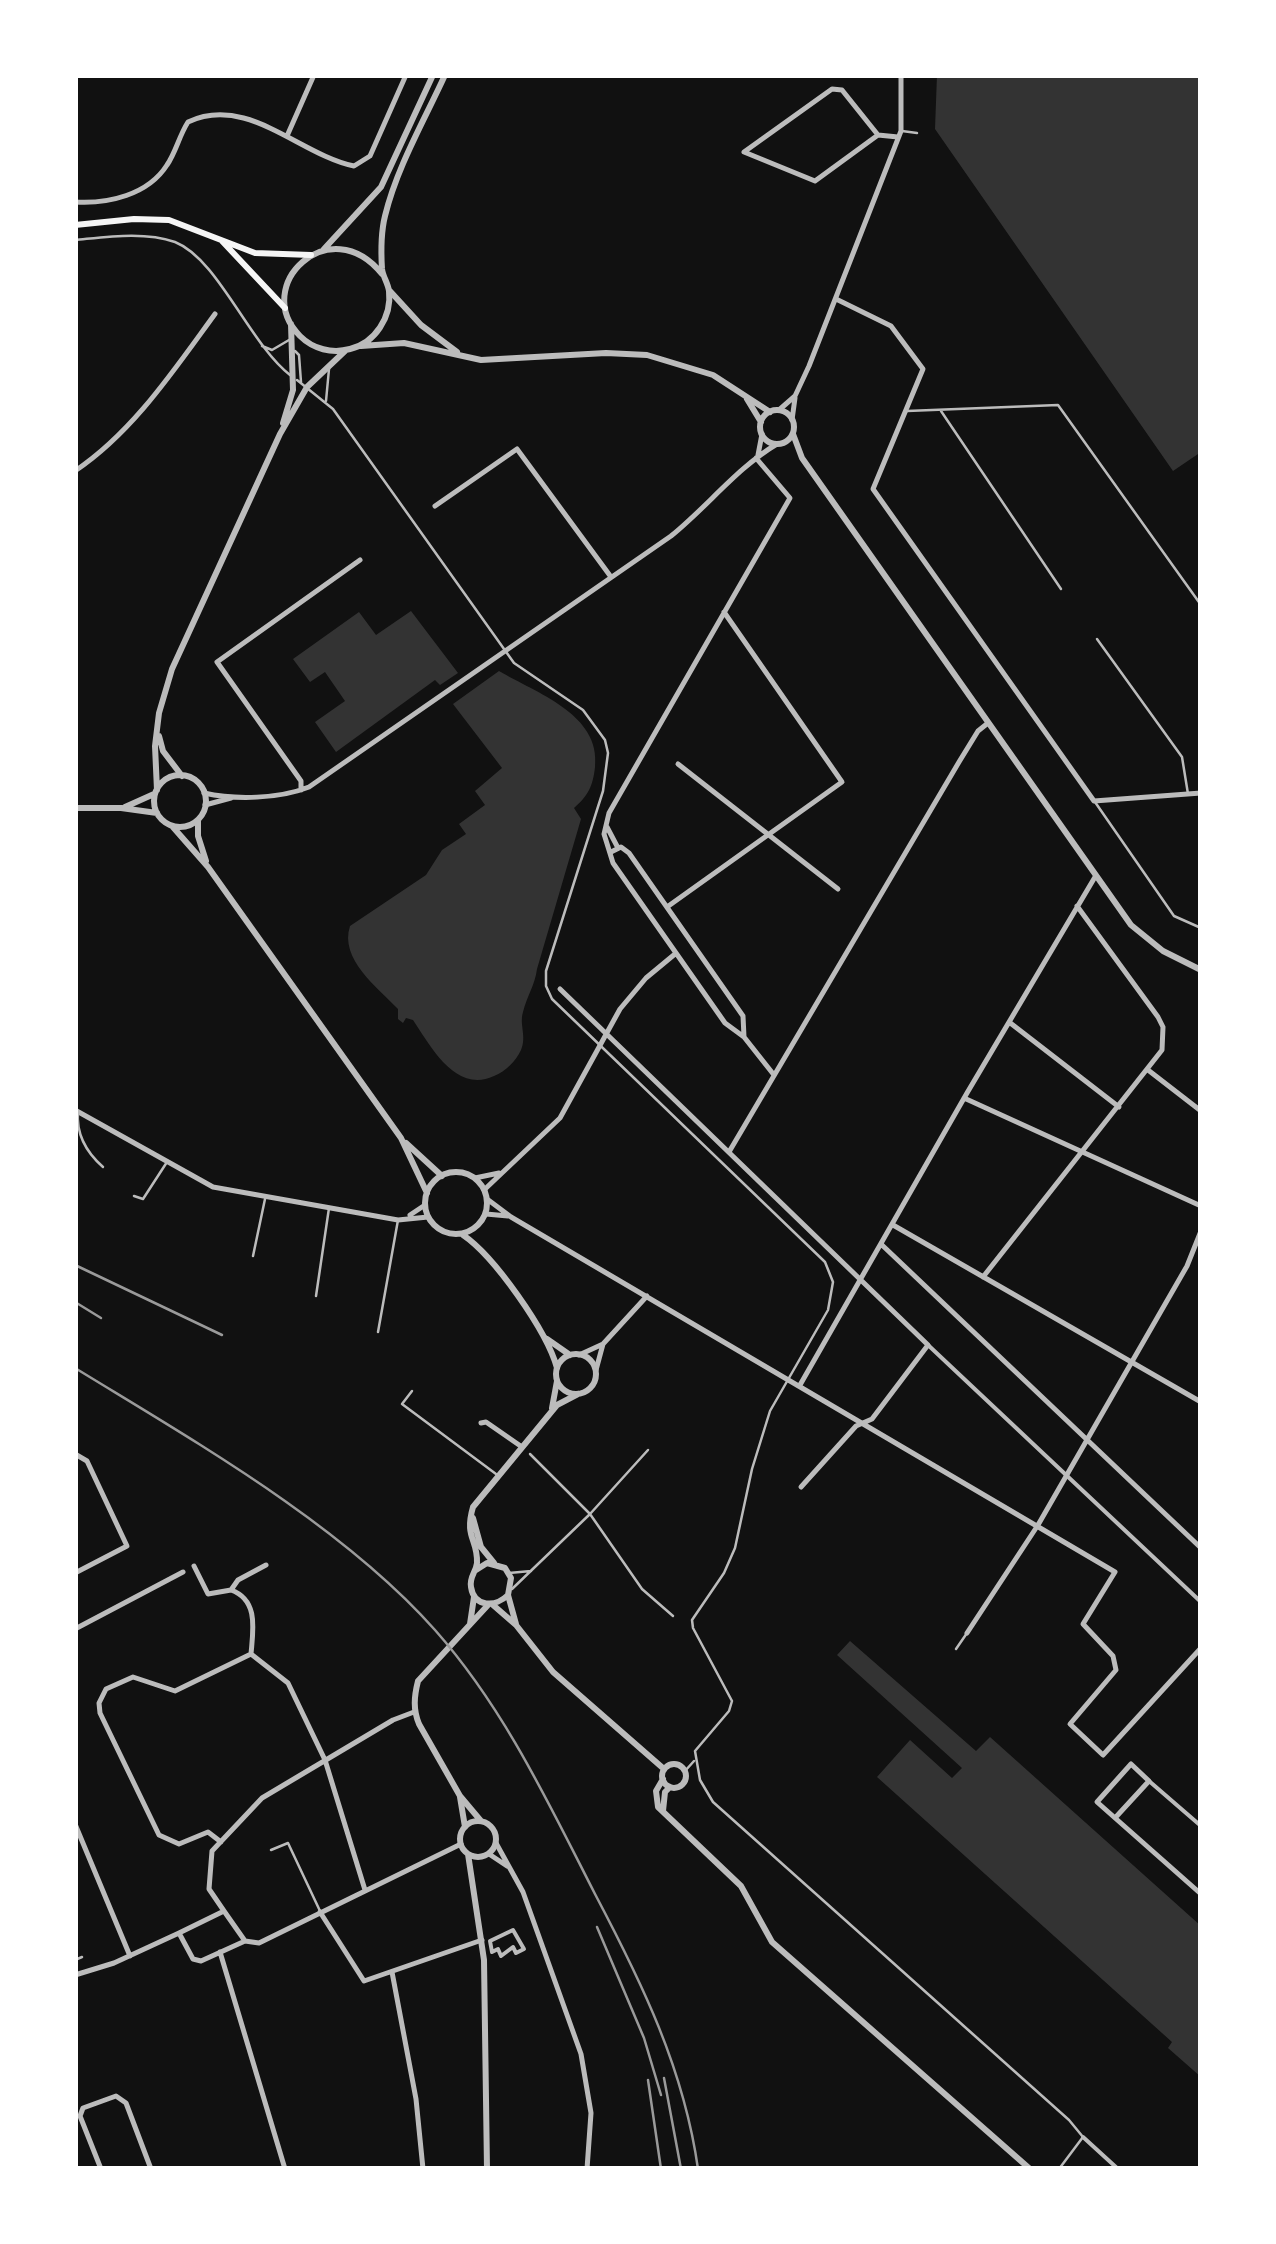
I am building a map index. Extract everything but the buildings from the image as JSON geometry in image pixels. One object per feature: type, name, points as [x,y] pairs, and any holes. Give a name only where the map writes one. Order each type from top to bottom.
[{"type":"main road","points":[[75,225],[168,220],[255,252],[311,254]]},
{"type":"main road","points":[[221,240],[285,308]]},
{"type":"street","points":[[287,137],[314,75]]},
{"type":"street","points":[[75,202],[132,195],[145,188],[166,167],[184,127],[193,119],[240,116],[354,166],[370,156],[406,75]]},
{"type":"street","points":[[324,249],[380,187],[434,75]]},
{"type":"street","points":[[382,274],[383,220],[395,182],[445,75]]},
{"type":"street","points":[[901,75],[900,134],[795,396],[793,434],[802,458],[1131,925],[1164,951],[1201,970]]},
{"type":"street","points":[[878,135],[842,90],[832,89],[744,152],[815,181],[878,135],[900,134]]},
{"type":"street","points":[[157,813],[158,725],[172,669],[300,383],[285,308],[291,274],[311,254],[324,249],[357,252],[371,261],[389,289],[421,325],[462,356]]},
{"type":"street","points":[[360,346],[382,324],[388,310],[389,289]]},
{"type":"street","points":[[836,299],[892,326],[924,370],[873,490],[1094,801],[1201,793]]},
{"type":"street","points":[[75,471],[108,444],[146,404],[215,314]]},
{"type":"street","points":[[290,324],[310,344],[323,350],[404,343],[493,360],[606,353],[648,355],[713,375],[746,398],[792,420]]},
{"type":"street","points":[[280,434],[300,383],[330,366],[345,351]]},
{"type":"street","points":[[761,422],[795,396]]},
{"type":"street","points":[[746,398],[761,422],[757,457]]},
{"type":"street","points":[[762,434],[802,458]]},
{"type":"street","points":[[205,805],[235,797],[302,790],[704,510],[757,457],[793,434]]},
{"type":"street","points":[[435,506],[517,449],[611,577]]},
{"type":"street","points":[[757,457],[790,498],[609,813],[604,838],[614,850],[613,862],[725,1023],[744,1036],[774,1075]]},
{"type":"street","points":[[302,790],[301,780],[217,662],[360,560]]},
{"type":"street","points":[[667,907],[842,782],[724,612]]},
{"type":"street","points":[[729,1154],[959,762],[978,731],[988,723]]},
{"type":"street","points":[[158,725],[163,751],[182,776]]},
{"type":"street","points":[[678,764],[838,889]]},
{"type":"street","points":[[121,808],[156,791],[168,778],[182,776],[197,782],[205,805],[198,820],[198,836],[208,867]]},
{"type":"street","points":[[204,793],[235,797]]},
{"type":"street","points":[[75,808],[157,813],[172,826],[208,867],[401,1138],[427,1193]]},
{"type":"street","points":[[172,826],[184,827],[198,820]]},
{"type":"street","points":[[614,850],[621,846],[628,853],[667,907],[743,1016],[744,1036]]},
{"type":"street","points":[[800,1386],[1095,877]]},
{"type":"street","points":[[983,1277],[1162,1050],[1163,1027],[1076,906]]},
{"type":"street","points":[[484,1190],[560,1118],[605,1032],[636,989],[676,954]]},
{"type":"street","points":[[560,989],[1201,1602]]},
{"type":"street","points":[[1009,1022],[1119,1107]]},
{"type":"street","points":[[1147,1069],[1201,1111]]},
{"type":"street","points":[[964,1098],[1201,1206]]},
{"type":"street","points":[[76,1110],[212,1187],[398,1220],[428,1217]]},
{"type":"street","points":[[401,1138],[442,1176]]},
{"type":"street","points":[[502,1173],[475,1178],[459,1172],[442,1176],[427,1193],[425,1205],[428,1217],[442,1231],[462,1234],[483,1249],[546,1339],[557,1368],[556,1398],[546,1417]]},
{"type":"street","points":[[462,1234],[478,1226],[486,1214],[487,1199],[475,1178]]},
{"type":"street","points":[[487,1199],[511,1217],[1115,1572],[1083,1624],[1116,1660],[1116,1670],[1070,1724],[1103,1755],[1201,1648]]},
{"type":"street","points":[[398,1220],[425,1205]]},
{"type":"street","points":[[486,1214],[511,1217]]},
{"type":"street","points":[[478,1226],[483,1249]]},
{"type":"street","points":[[893,1226],[1201,1402]]},
{"type":"street","points":[[967,1632],[1038,1526],[1187,1266],[1201,1231]]},
{"type":"street","points":[[882,1245],[1201,1548]]},
{"type":"street","points":[[557,1368],[570,1355],[603,1344],[647,1296]]},
{"type":"street","points":[[546,1339],[570,1355]]},
{"type":"street","points":[[470,1625],[474,1595],[471,1580],[476,1570],[468,1527],[472,1512],[497,1475],[557,1405],[592,1386],[603,1344]]},
{"type":"street","points":[[801,1487],[856,1426],[872,1418],[928,1345]]},
{"type":"street","points":[[579,1354],[588,1358],[596,1370]]},
{"type":"street","points":[[557,1379],[564,1391],[578,1394]]},
{"type":"street","points":[[480,1422],[522,1446]]},
{"type":"street","points":[[75,1454],[87,1461],[127,1546],[77,1572],[75,1562]]},
{"type":"street","points":[[472,1512],[481,1547],[494,1563],[509,1572],[516,1626]]},
{"type":"street","points":[[476,1570],[494,1563]]},
{"type":"street","points":[[194,1566],[208,1594],[231,1590],[240,1593],[253,1614],[251,1654]]},
{"type":"street","points":[[231,1590],[238,1580],[266,1566]]},
{"type":"street","points":[[75,1628],[183,1572]]},
{"type":"street","points":[[510,1593],[491,1604],[418,1681],[414,1712],[460,1796],[495,1831],[496,1843],[517,1877],[588,2077],[591,2113],[586,2169]]},
{"type":"street","points":[[474,1595],[516,1626],[544,1664],[664,1770]]},
{"type":"street","points":[[251,1654],[288,1683],[325,1760],[365,1890]]},
{"type":"street","points":[[221,1842],[208,1832],[179,1844],[160,1835],[99,1704],[106,1689],[128,1677],[175,1691],[251,1654]]},
{"type":"street","points":[[245,1941],[209,1888],[212,1851],[262,1798],[414,1712]]},
{"type":"street","points":[[663,1813],[665,1792],[682,1784],[685,1772],[674,1764],[664,1770],[655,1796],[663,1813],[742,1886],[772,1942],[1030,2169]]},
{"type":"street","points":[[1201,1826],[1130,1764],[1097,1802],[1201,1894]]},
{"type":"street","points":[[662,1779],[670,1787]]},
{"type":"street","points":[[1115,1818],[1149,1780]]},
{"type":"street","points":[[460,1796],[464,1827],[461,1844],[468,1854],[482,1940],[487,2169]]},
{"type":"street","points":[[464,1827],[481,1821]]},
{"type":"street","points":[[75,1824],[130,1956]]},
{"type":"street","points":[[468,1854],[489,1854],[496,1843]]},
{"type":"street","points":[[179,1933],[197,1961],[245,1941],[259,1943],[461,1844]]},
{"type":"street","points":[[489,1854],[517,1877]]},
{"type":"street","points":[[470,1874],[480,1857]]},
{"type":"street","points":[[75,1975],[130,1956],[224,1910]]},
{"type":"street","points":[[320,1912],[362,1979],[367,1981],[482,1940]]},
{"type":"street","points":[[513,1930],[524,1949],[516,1953],[513,1947],[501,1956],[498,1949],[492,1952],[490,1941],[513,1930]]},
{"type":"street","points":[[220,1952],[285,2169]]},
{"type":"street","points":[[392,1972],[416,2099],[423,2169]]},
{"type":"street","points":[[101,2169],[80,2116],[82,2108],[116,2096],[126,2103],[151,2169]]},
{"type":"street","points":[[1083,2137],[1118,2169]]},
{"type":"lane","points":[[900,134],[918,134]]},
{"type":"lane","points":[[75,240],[118,236],[178,243],[207,268],[273,362],[326,403],[505,652],[521,670],[592,717],[605,740],[608,753],[602,791],[546,979],[552,999],[825,1262],[833,1282],[828,1310],[764,1427],[735,1548],[724,1573],[696,1612],[693,1628],[732,1701],[729,1712],[698,1746],[696,1760],[704,1791],[1069,2120],[1083,2137],[1059,2169]]},
{"type":"lane","points":[[261,345],[272,350],[291,344]]},
{"type":"lane","points":[[326,403],[330,366]]},
{"type":"lane","points":[[905,411],[1058,406],[1201,605]]},
{"type":"lane","points":[[940,410],[1061,589]]},
{"type":"lane","points":[[1097,639],[1182,758],[1188,794]]},
{"type":"lane","points":[[1094,801],[1174,916],[1201,928]]},
{"type":"lane","points":[[76,1110],[81,1138],[102,1167]]},
{"type":"lane","points":[[134,1196],[143,1199],[167,1162]]},
{"type":"lane","points":[[253,1256],[265,1196]]},
{"type":"lane","points":[[316,1296],[330,1208]]},
{"type":"lane","points":[[378,1332],[398,1220]]},
{"type":"lane","points":[[412,1390],[402,1404],[497,1475]]},
{"type":"lane","points":[[510,1593],[648,1450]]},
{"type":"lane","points":[[530,1454],[590,1514],[642,1588],[673,1616]]},
{"type":"lane","points":[[509,1572],[532,1571]]},
{"type":"lane","points":[[956,1649],[967,1632]]},
{"type":"lane","points":[[685,1772],[696,1760]]},
{"type":"lane","points":[[272,1850],[288,1842],[320,1912]]},
{"type":"lane","points":[[75,1960],[82,1958]]},
{"type":"shaded area","points":[[937,75],[1201,75],[1201,452],[1173,471],[935,129]]},
{"type":"shaded area","points":[[411,611],[458,673],[440,685],[435,680],[336,752],[315,722],[345,701],[325,672],[310,682],[293,659],[359,612],[376,635]]},
{"type":"shaded area","points":[[499,671],[547,697],[577,719],[594,749],[595,767],[589,790],[574,808],[581,819],[523,1012],[521,1050],[503,1071],[480,1080],[456,1073],[413,1020],[406,1018],[403,1023],[398,1019],[398,1009],[355,961],[348,938],[350,926],[426,875],[442,850],[466,834],[459,824],[485,805],[475,791],[502,768],[453,704]]},
{"type":"shaded area","points":[[850,1641],[976,1751],[990,1737],[1201,1926],[1201,2077],[1168,2048],[1172,2042],[877,1777],[910,1740],[952,1778],[962,1768],[837,1655]]},
{"type":"tram line","points":[[75,1265],[222,1335]]},
{"type":"tram line","points":[[75,1302],[101,1318]]},
{"type":"railway","points":[[75,1368],[217,1455],[312,1520],[398,1592],[460,1660],[523,1757],[645,1994],[683,2096],[698,2169]]},
{"type":"railway","points":[[597,1927],[644,2038],[661,2095]]},
{"type":"railway","points":[[664,2078],[681,2169]]},
{"type":"railway","points":[[648,2080],[661,2169]]}]
